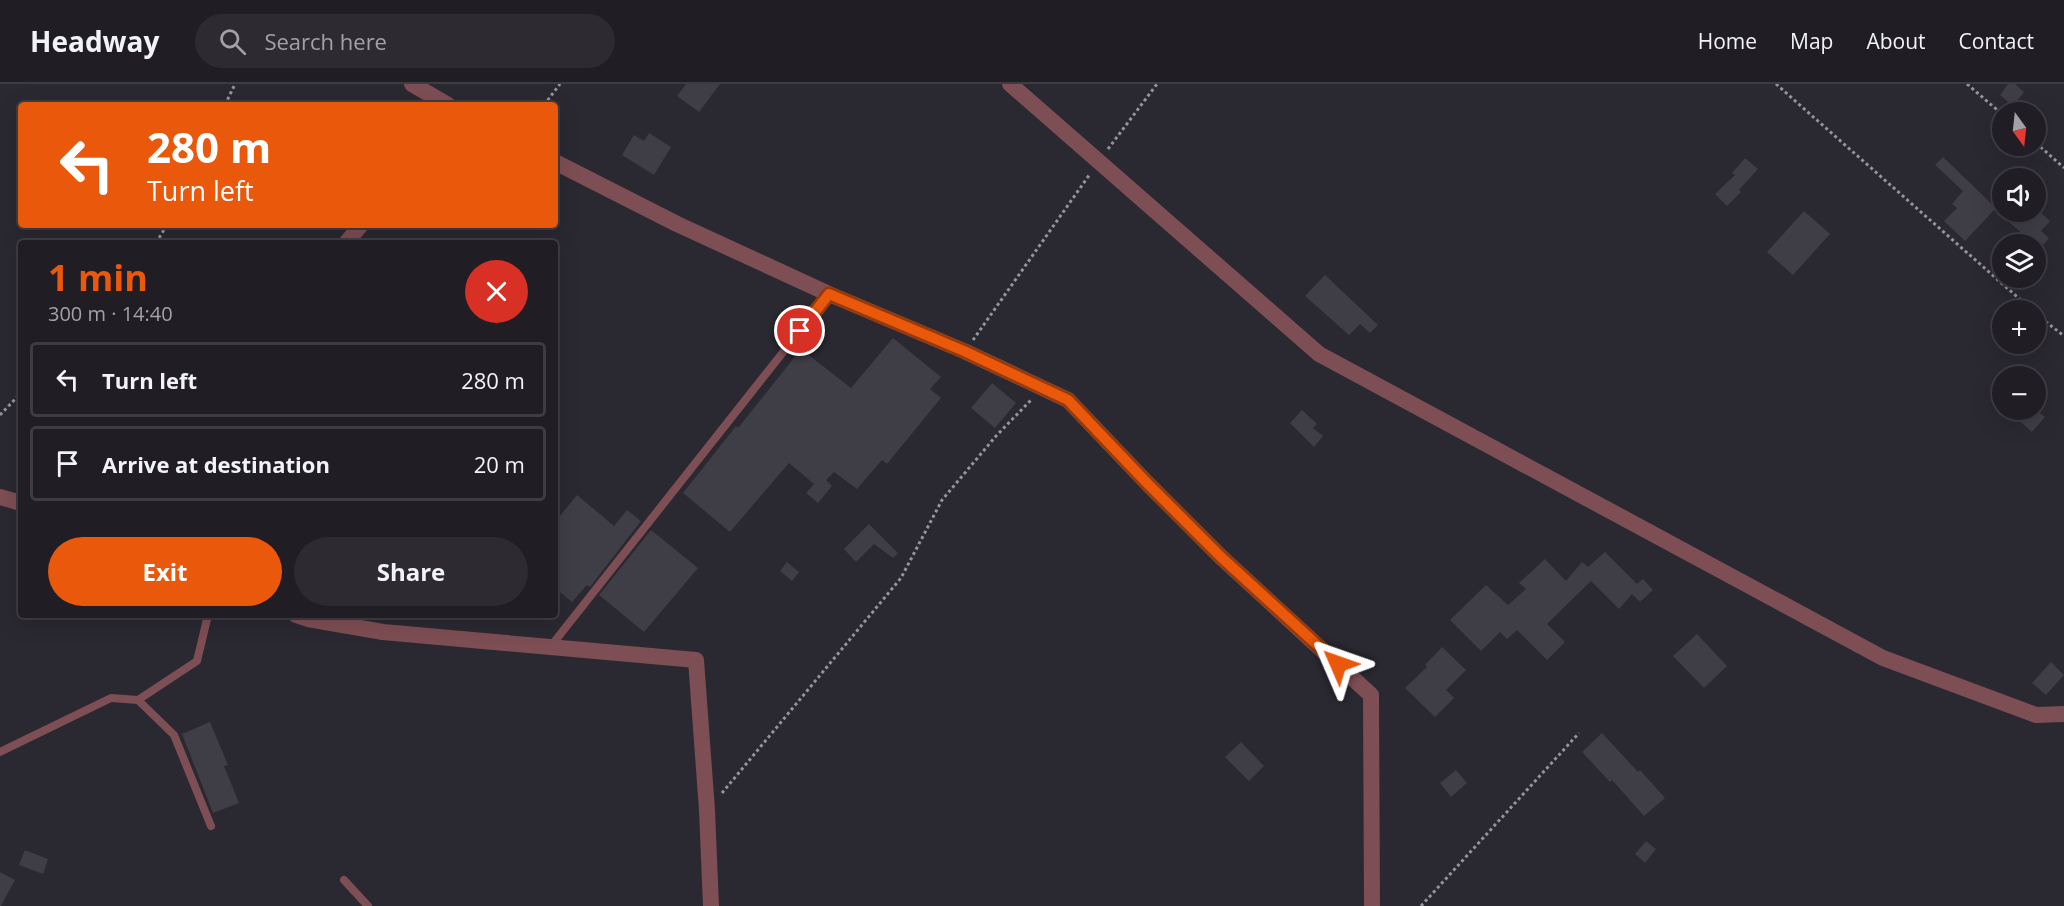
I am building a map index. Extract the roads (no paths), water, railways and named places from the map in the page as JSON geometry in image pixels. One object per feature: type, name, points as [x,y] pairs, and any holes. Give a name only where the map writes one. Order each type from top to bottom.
[{"type":"street","points":[[412,84],[443,102]]},
{"type":"street","points":[[1010,84],[1319,354],[1883,658],[2036,715],[2064,714]]},
{"type":"street","points":[[558,164],[677,224],[829,294],[964,351],[1068,400],[1221,557],[1371,695],[1372,906]]},
{"type":"street","points":[[348,240],[358,228]]},
{"type":"street","points":[[0,497],[18,502]]},
{"type":"street","points":[[305,618],[382,632],[696,660],[707,810],[711,906]]},
{"type":"lane","points":[[550,646],[829,294]]},
{"type":"lane","points":[[138,700],[197,661],[207,618]]},
{"type":"lane","points":[[0,752],[111,698],[138,700],[174,735],[211,826]]},
{"type":"lane","points":[[344,880],[368,906]]}]
